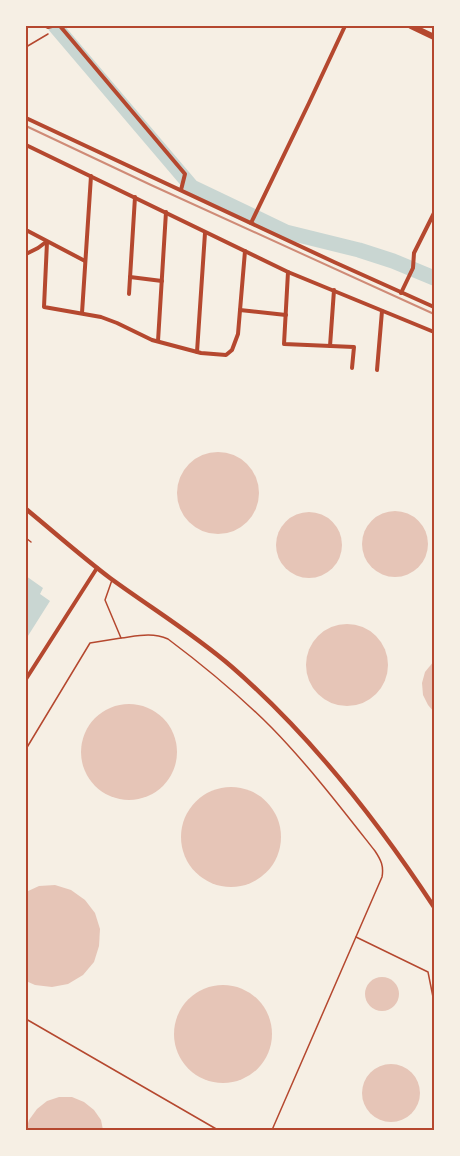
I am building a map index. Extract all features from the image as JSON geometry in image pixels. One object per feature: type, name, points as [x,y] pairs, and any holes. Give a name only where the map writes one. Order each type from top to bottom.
[{"type":"highway","points":[[411,26],[435,37]]},
{"type":"street","points":[[60,26],[185,174],[181,190]]},
{"type":"street","points":[[251,222],[345,26]]},
{"type":"street","points":[[26,118],[435,307]]},
{"type":"street","points":[[26,145],[288,272],[435,332]]},
{"type":"street","points":[[82,313],[91,176]]},
{"type":"street","points":[[129,294],[135,197]]},
{"type":"street","points":[[158,341],[166,212]]},
{"type":"street","points":[[401,293],[413,268],[414,253],[435,213]]},
{"type":"street","points":[[26,230],[85,261]]},
{"type":"street","points":[[197,351],[205,232]]},
{"type":"street","points":[[26,254],[47,242]]},
{"type":"street","points":[[47,242],[44,307],[110,319],[145,337],[197,351],[226,355],[238,334],[245,251]]},
{"type":"street","points":[[288,272],[284,344],[354,347],[352,368]]},
{"type":"street","points":[[130,277],[162,281]]},
{"type":"street","points":[[330,346],[334,290]]},
{"type":"street","points":[[240,310],[286,315]]},
{"type":"street","points":[[377,370],[382,310]]},
{"type":"street","points":[[26,509],[97,568],[205,645],[283,715],[382,832],[435,907]]},
{"type":"street","points":[[26,679],[97,568]]},
{"type":"lane","points":[[112,579],[105,600],[121,638]]},
{"type":"lane","points":[[26,749],[90,643],[121,638],[160,636],[168,639],[203,667],[272,728],[297,755],[375,851],[382,862],[382,877],[272,1131]]},
{"type":"lane","points":[[356,936],[428,972],[435,1002]]},
{"type":"lane","points":[[26,1019],[218,1131]]},
{"type":"path","points":[[26,47],[51,32],[49,26]]},
{"type":"path","points":[[26,537],[31,542]]},
{"type":"shaded area","points":[[26,576],[43,588],[40,594],[50,601],[26,639]]},
{"type":"building","points":[[218,452],[234,455],[247,464],[256,477],[259,493],[256,509],[247,522],[234,531],[218,534],[202,531],[189,522],[180,509],[177,493],[180,477],[189,464],[202,455]]},
{"type":"building","points":[[388,511],[402,511],[414,516],[423,525],[428,544],[426,557],[419,568],[402,577],[388,577],[376,572],[367,563],[362,551],[362,537],[367,525],[376,516]]},
{"type":"building","points":[[309,512],[322,515],[332,522],[339,532],[342,545],[339,558],[332,568],[322,575],[309,578],[296,575],[286,568],[279,558],[276,545],[279,532],[286,522],[296,515]]},
{"type":"building","points":[[347,624],[363,627],[376,636],[385,649],[388,665],[385,681],[376,694],[363,703],[347,706],[331,703],[318,694],[309,681],[306,665],[309,649],[318,636],[331,627]]},
{"type":"building","points":[[434,661],[434,712],[423,695],[422,683],[425,672]]},
{"type":"building","points":[[129,704],[147,707],[163,718],[174,734],[177,752],[174,770],[163,786],[147,797],[129,800],[111,797],[95,786],[84,770],[81,752],[84,734],[95,718],[111,707]]},
{"type":"building","points":[[231,787],[259,795],[273,809],[281,837],[273,865],[259,879],[231,887],[203,879],[189,865],[181,837],[189,809],[203,795]]},
{"type":"building","points":[[55,885],[71,890],[85,900],[95,913],[100,929],[99,946],[94,962],[83,975],[68,984],[52,987],[35,985],[26,981],[26,892],[39,886]]},
{"type":"building","points":[[382,977],[394,982],[399,994],[394,1006],[382,1011],[370,1006],[365,994],[370,982]]},
{"type":"building","points":[[213,985],[233,985],[258,999],[269,1015],[272,1034],[269,1053],[258,1069],[233,1083],[213,1083],[196,1075],[182,1061],[174,1044],[174,1024],[182,1007],[196,993]]},
{"type":"building","points":[[385,1064],[397,1064],[412,1072],[420,1087],[420,1099],[412,1114],[397,1122],[385,1122],[370,1114],[362,1099],[362,1087],[370,1072]]},
{"type":"building","points":[[59,1097],[72,1097],[84,1102],[101,1120],[103,1130],[26,1130],[29,1120],[37,1109],[47,1101]]},
{"type":"waterway","points":[[55,26],[192,187],[286,232],[359,250],[434,278]]},
{"type":"railway","points":[[26,126],[434,314]]}]
